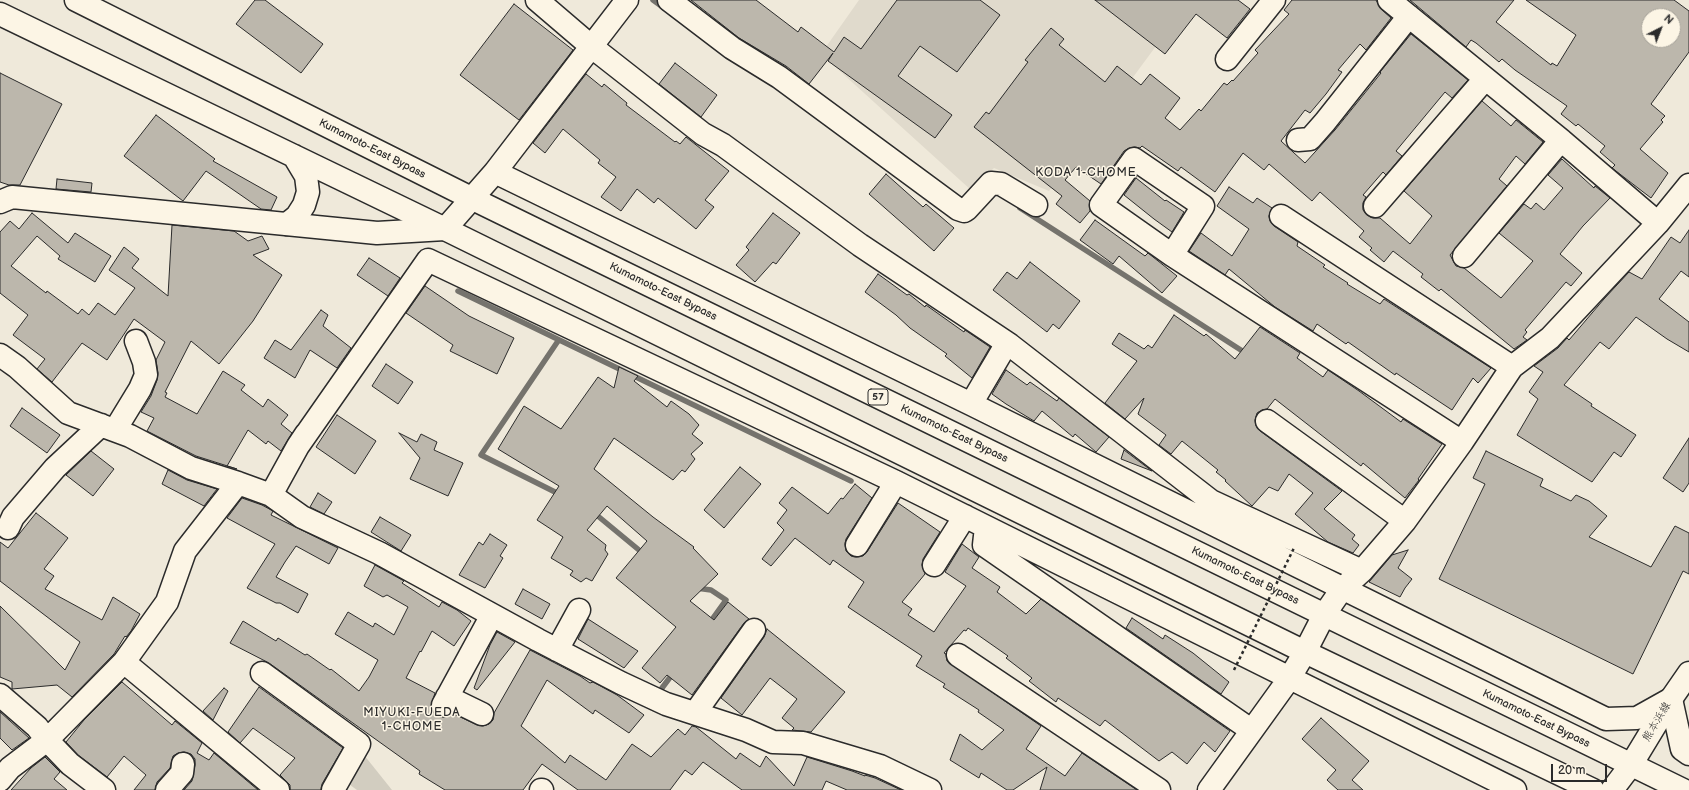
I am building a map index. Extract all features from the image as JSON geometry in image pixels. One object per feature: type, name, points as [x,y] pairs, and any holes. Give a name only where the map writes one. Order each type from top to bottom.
[{"type":"main road","name":"Kumamoto-East Bypass","points":[[76,0],[473,199],[1683,790]]},
{"type":"main road","points":[[537,0],[592,47],[702,134],[723,145],[860,245],[1007,343],[1211,501],[1362,571]]},
{"type":"main road","points":[[270,495],[298,446],[313,424],[359,374],[377,347],[445,229],[473,199],[495,172],[627,0]]},
{"type":"main road","points":[[669,0],[732,48],[779,77],[958,209],[964,211],[967,209],[991,183],[1001,184],[1036,205]]},
{"type":"main road","points":[[1227,59],[1274,0]]},
{"type":"main road","points":[[1389,0],[1561,140],[1658,223]]},
{"type":"main road","points":[[0,14],[445,229],[1305,652],[1593,790]]},
{"type":"main road","points":[[1298,140],[1310,139],[1409,16]]},
{"type":"main road","points":[[1375,206],[1485,78]]},
{"type":"main road","points":[[1464,256],[1561,140]]},
{"type":"main road","points":[[287,224],[298,216],[304,205],[308,192],[306,176],[294,156]]},
{"type":"main road","points":[[1172,255],[1203,206],[1134,159],[1101,205],[1172,255],[1462,442]]},
{"type":"main road","points":[[495,172],[971,404],[1606,719],[1637,718],[1672,699],[1682,749],[1689,754]]},
{"type":"main road","points":[[1209,790],[1289,679],[1324,615],[1342,589],[1362,571],[1405,521],[1462,442],[1512,367],[1550,338],[1658,223],[1689,184]]},
{"type":"main road","points":[[0,202],[12,197],[377,233],[445,229]]},
{"type":"main road","points":[[1281,216],[1512,367]]},
{"type":"main road","points":[[428,260],[966,516],[1289,679],[1515,790]]},
{"type":"main road","points":[[8,528],[13,517],[55,468],[108,428],[140,389],[146,375],[144,362],[136,341]]},
{"type":"main road","points":[[971,404],[1007,343]]},
{"type":"main road","points":[[0,355],[17,367],[68,413],[130,436],[191,468],[270,495],[302,517],[379,553],[556,650],[666,704],[746,730],[773,742],[803,743],[880,766],[930,790]]},
{"type":"main road","points":[[1267,420],[1405,521]]},
{"type":"main road","points":[[857,545],[896,482]]},
{"type":"main road","points":[[3,770],[47,740],[124,662],[167,602],[184,551],[238,483]]},
{"type":"main road","points":[[934,565],[966,516]]},
{"type":"main road","points":[[986,527],[984,545],[1251,730]]},
{"type":"main road","points":[[556,650],[579,610]]},
{"type":"main road","points":[[482,714],[445,701],[492,615]]},
{"type":"main road","points":[[695,713],[754,630]]},
{"type":"main road","points":[[958,655],[1159,790]]},
{"type":"main road","points":[[124,662],[278,790]]},
{"type":"main road","points":[[262,673],[359,744],[333,790]]},
{"type":"main road","name":"熊本浜線","points":[[1612,790],[1631,765],[1689,673]]},
{"type":"main road","points":[[0,694],[37,727],[70,764],[104,790]]},
{"type":"main road","points":[[168,790],[182,773],[183,764]]},
{"type":"path","points":[[1234,670],[1294,548]]},
{"type":"shaded area","points":[[859,0],[1190,0],[1049,191],[994,168],[971,190],[821,54]]},
{"type":"shaded area","points":[[364,755],[392,790],[357,790],[346,782]]},
{"type":"building","points":[[255,0],[265,0],[323,44],[301,73],[236,24]]},
{"type":"building","points":[[691,0],[756,0],[798,32],[801,27],[834,52],[844,37],[861,49],[897,0],[980,0],[1000,15],[957,72],[920,46],[898,76],[952,115],[935,138],[828,61],[833,53],[809,84],[786,66],[739,38]]},
{"type":"building","points":[[1095,0],[1238,0],[1250,9],[1227,38],[1196,14],[1165,54]]},
{"type":"building","points":[[1292,0],[1376,0],[1381,9],[1391,18],[1366,50],[1360,44],[1338,70],[1342,72],[1326,94],[1310,113],[1305,110],[1281,141],[1305,163],[1335,130],[1411,34],[1468,80],[1452,98],[1445,92],[1396,151],[1402,156],[1386,175],[1383,172],[1363,195],[1366,197],[1363,203],[1363,210],[1367,215],[1373,218],[1380,218],[1410,244],[1432,216],[1404,191],[1482,101],[1511,126],[1516,120],[1543,142],[1525,164],[1516,156],[1499,179],[1507,186],[1450,255],[1456,266],[1464,268],[1501,298],[1533,261],[1499,233],[1524,204],[1531,209],[1536,203],[1544,210],[1563,188],[1548,175],[1562,159],[1594,188],[1595,186],[1610,198],[1583,226],[1560,254],[1582,273],[1571,286],[1566,282],[1525,330],[1527,332],[1523,337],[1527,340],[1514,349],[1441,289],[1439,291],[1421,277],[1423,274],[1393,251],[1384,262],[1370,250],[1372,248],[1359,237],[1364,231],[1320,192],[1312,201],[1269,164],[1264,170],[1243,153],[1215,192],[1181,167],[1178,171],[1142,146],[1140,148],[1129,148],[1124,151],[1101,184],[1076,167],[1065,180],[1090,201],[1090,211],[1080,223],[1056,204],[1062,196],[974,127],[986,112],[989,114],[1028,62],[1025,60],[1051,28],[1064,39],[1059,45],[1105,82],[1117,66],[1141,85],[1150,74],[1180,98],[1165,118],[1180,130],[1199,109],[1201,111],[1224,83],[1227,85],[1232,80],[1233,81],[1258,53],[1255,50],[1289,14],[1284,10]]},
{"type":"building","points":[[1410,0],[1514,0],[1496,22],[1551,65],[1552,63],[1557,66],[1576,35],[1526,0],[1674,0],[1689,11],[1689,52],[1651,104],[1665,116],[1661,120],[1663,122],[1640,149],[1668,173],[1651,198],[1612,168],[1615,165],[1600,152],[1605,146],[1578,124],[1576,126],[1561,114],[1567,106],[1515,70],[1502,59],[1499,62],[1471,40],[1466,47]]},
{"type":"building","points":[[514,4],[573,50],[519,120],[460,75]]},
{"type":"building","points":[[675,63],[717,95],[701,117],[659,84]]},
{"type":"building","points":[[0,73],[62,104],[20,185],[9,185],[0,182]]},
{"type":"building","points":[[586,74],[602,87],[604,84],[627,103],[626,105],[675,142],[676,141],[680,144],[686,137],[729,171],[705,200],[714,207],[696,229],[658,198],[654,203],[637,189],[621,211],[601,197],[616,177],[598,163],[600,160],[563,129],[545,153],[533,143]]},
{"type":"building","points":[[156,115],[215,159],[213,161],[277,197],[271,210],[261,209],[206,171],[183,201],[124,156]]},
{"type":"building","points":[[886,174],[923,207],[926,204],[954,228],[934,251],[869,194]]},
{"type":"building","points":[[1136,178],[1165,201],[1166,200],[1184,212],[1172,232],[1124,195]]},
{"type":"building","points":[[57,179],[92,183],[91,192],[56,189]]},
{"type":"building","points":[[1229,187],[1253,203],[1257,198],[1272,208],[1269,216],[1270,221],[1274,226],[1298,242],[1297,246],[1325,265],[1323,267],[1348,283],[1347,284],[1380,304],[1384,299],[1491,368],[1478,383],[1473,378],[1452,410],[1396,373],[1395,375],[1348,342],[1346,344],[1317,324],[1313,331],[1275,307],[1229,269],[1225,275],[1189,251],[1201,233],[1232,256],[1249,229],[1217,206]]},
{"type":"building","points":[[32,213],[68,243],[75,233],[111,256],[95,282],[58,259],[60,256],[37,236],[11,266],[46,293],[47,291],[78,314],[82,309],[89,315],[98,303],[115,315],[135,288],[109,270],[124,247],[139,259],[132,268],[168,296],[172,225],[234,231],[248,241],[262,236],[269,249],[253,255],[282,275],[253,321],[219,364],[191,341],[165,392],[167,393],[165,397],[197,414],[223,371],[245,385],[241,390],[263,407],[268,399],[288,415],[281,424],[292,433],[281,451],[268,441],[266,444],[248,430],[227,466],[196,456],[147,431],[154,418],[141,412],[151,396],[157,380],[158,373],[156,360],[165,342],[134,319],[107,360],[82,343],[52,382],[37,369],[45,359],[13,335],[28,315],[0,293],[0,232],[10,221],[19,229]]},
{"type":"building","points":[[773,213],[800,233],[776,264],[773,262],[755,282],[736,265],[749,250],[746,247]]},
{"type":"building","points":[[1095,220],[1145,256],[1148,253],[1177,276],[1162,293],[1119,256],[1113,264],[1080,240]]},
{"type":"building","points":[[1689,230],[1689,277],[1681,271],[1659,299],[1689,322],[1689,352],[1667,339],[1636,317],[1609,349],[1600,342],[1564,385],[1592,404],[1591,406],[1636,435],[1621,457],[1614,452],[1592,482],[1517,435],[1538,399],[1529,392],[1543,372],[1534,366],[1558,348],[1567,338],[1569,340],[1629,272],[1642,279],[1671,237],[1680,243]]},
{"type":"building","points":[[369,258],[400,278],[388,296],[357,275]]},
{"type":"building","points":[[1030,262],[1080,301],[1059,329],[1053,324],[1047,332],[993,290],[1007,272],[1017,279]]},
{"type":"building","points":[[878,274],[907,295],[909,294],[925,307],[926,305],[964,332],[965,330],[990,347],[972,378],[945,356],[947,354],[910,328],[896,315],[865,292]]},
{"type":"building","points":[[425,286],[469,316],[514,338],[497,374],[450,351],[453,345],[406,313]]},
{"type":"building","points":[[321,310],[328,315],[323,326],[351,348],[337,368],[310,350],[295,378],[264,358],[275,340],[291,350]]},
{"type":"building","points":[[1174,315],[1204,336],[1206,334],[1235,359],[1260,327],[1300,353],[1297,358],[1323,377],[1328,370],[1401,422],[1403,419],[1442,444],[1418,479],[1419,480],[1405,498],[1363,463],[1361,466],[1275,399],[1267,409],[1257,413],[1255,420],[1256,426],[1260,431],[1342,491],[1324,509],[1355,535],[1352,539],[1359,545],[1353,553],[1328,542],[1295,514],[1313,493],[1289,474],[1278,491],[1269,487],[1252,506],[1216,472],[1218,470],[1182,441],[1171,454],[1159,445],[1166,435],[1138,414],[1144,398],[1125,419],[1105,403],[1137,361],[1112,344],[1119,333],[1144,349],[1148,345],[1152,348]]},
{"type":"building","points":[[386,364],[413,382],[398,404],[372,386]]},
{"type":"building","points":[[619,367],[638,376],[634,381],[667,407],[671,401],[689,414],[699,425],[692,434],[703,443],[691,454],[695,459],[685,472],[682,470],[673,480],[614,438],[594,469],[653,517],[694,547],[693,548],[718,574],[690,601],[714,620],[728,602],[749,619],[744,623],[692,695],[667,675],[660,683],[642,668],[676,627],[616,578],[647,541],[607,506],[587,530],[606,545],[605,550],[608,554],[592,581],[586,578],[581,582],[570,575],[573,571],[551,558],[563,537],[537,520],[559,486],[498,449],[524,406],[561,429],[598,377],[614,388]]},
{"type":"building","points":[[1006,370],[1027,385],[1030,382],[1057,401],[1059,398],[1109,437],[1096,452],[1075,434],[1073,437],[1042,411],[1034,421],[1006,404],[992,394]]},
{"type":"building","points":[[22,408],[60,435],[47,453],[10,426]]},
{"type":"building","points":[[337,415],[376,441],[355,474],[316,447]]},
{"type":"building","points":[[399,433],[417,442],[421,434],[437,442],[434,450],[463,463],[448,496],[410,479],[420,458]]},
{"type":"building","points":[[1689,438],[1689,483],[1683,492],[1663,478]]},
{"type":"building","points":[[1124,450],[1152,471],[1121,459]]},
{"type":"building","points":[[91,451],[114,469],[93,496],[66,475]]},
{"type":"building","points":[[1486,451],[1543,479],[1540,486],[1571,501],[1576,495],[1589,501],[1607,516],[1589,537],[1651,567],[1675,526],[1689,533],[1689,574],[1683,571],[1633,674],[1439,579],[1485,484],[1473,478]]},
{"type":"building","points":[[740,467],[761,484],[724,528],[704,510]]},
{"type":"building","points":[[168,470],[187,480],[217,489],[204,506],[162,484]]},
{"type":"building","points":[[855,484],[872,498],[846,539],[846,551],[851,556],[863,556],[867,552],[898,503],[940,532],[923,559],[922,565],[925,574],[902,602],[912,609],[908,615],[934,632],[966,586],[945,572],[962,544],[979,557],[972,568],[1000,587],[997,592],[1026,614],[1041,599],[1230,731],[1215,752],[1204,742],[1187,764],[1172,752],[1159,761],[1105,720],[1100,726],[1058,698],[1056,702],[1029,681],[1032,678],[1006,658],[1008,656],[968,628],[966,631],[964,630],[944,653],[946,654],[947,661],[1041,726],[1026,749],[1065,776],[1082,753],[1137,790],[1040,790],[1047,767],[1013,790],[1007,790],[981,773],[979,778],[950,760],[960,734],[982,750],[1004,730],[978,712],[979,710],[943,687],[945,684],[916,666],[922,656],[848,607],[864,582],[833,560],[830,565],[795,538],[771,566],[762,559],[784,530],[777,523],[787,510],[779,503],[792,487],[828,514]]},
{"type":"building","points":[[318,493],[332,502],[324,514],[310,507]]},
{"type":"building","points":[[242,498],[262,505],[273,511],[271,515],[338,548],[329,564],[296,546],[285,562],[276,577],[308,594],[298,613],[247,588],[275,544],[227,518]]},
{"type":"building","points":[[36,513],[68,538],[44,569],[54,576],[45,589],[102,620],[113,597],[140,614],[131,631],[126,637],[125,636],[114,654],[72,697],[57,685],[12,689],[12,682],[0,677],[0,606],[65,670],[80,642],[0,581],[0,542],[8,548]]},
{"type":"building","points":[[380,517],[411,535],[401,551],[371,532]]},
{"type":"building","points":[[490,534],[507,545],[500,556],[503,558],[485,588],[459,575],[479,542],[483,545]]},
{"type":"building","points":[[1408,550],[1398,568],[1412,579],[1400,597],[1369,582],[1392,555]]},
{"type":"building","points":[[375,565],[404,581],[402,583],[439,607],[442,602],[457,610],[471,621],[454,646],[432,631],[406,678],[435,693],[431,706],[433,712],[437,716],[444,717],[452,713],[477,725],[483,726],[489,724],[493,720],[494,713],[530,650],[580,676],[590,683],[593,682],[617,695],[644,715],[629,733],[595,710],[593,714],[547,680],[521,726],[565,763],[570,755],[606,780],[632,744],[651,757],[678,729],[685,735],[692,726],[696,727],[736,759],[740,753],[760,767],[766,756],[794,786],[807,757],[875,778],[901,790],[847,790],[826,781],[822,790],[742,790],[703,762],[692,775],[685,770],[670,790],[578,790],[542,764],[523,790],[445,790],[419,774],[420,771],[269,663],[230,643],[243,621],[276,641],[278,638],[305,655],[307,654],[330,670],[331,669],[359,691],[369,677],[378,660],[335,634],[348,612],[373,627],[375,623],[394,635],[408,607],[387,595],[383,597],[364,586]]},
{"type":"building","points":[[523,589],[550,604],[542,619],[515,604]]},
{"type":"building","points":[[1132,618],[1163,639],[1165,635],[1193,653],[1229,682],[1221,694],[1126,628]]},
{"type":"building","points":[[588,619],[638,651],[624,668],[578,639]]},
{"type":"building","points":[[767,629],[845,692],[811,732],[792,730],[794,728],[782,718],[797,699],[770,678],[742,715],[721,698],[764,637]]},
{"type":"building","points":[[497,632],[515,642],[477,690],[474,688],[490,645]]},
{"type":"building","points":[[122,682],[172,725],[175,721],[202,743],[197,753],[209,760],[214,753],[258,790],[184,790],[192,781],[195,759],[191,754],[184,752],[173,756],[170,768],[157,782],[155,790],[134,790],[146,775],[124,756],[107,777],[78,755],[66,742],[84,720]]},
{"type":"building","points":[[259,687],[343,748],[322,784],[321,790],[290,790],[290,785],[280,775],[295,758],[253,728],[240,743],[228,732]]},
{"type":"building","points":[[224,688],[228,691],[213,720],[203,711]]},
{"type":"building","points":[[0,712],[29,738],[12,750],[0,738]]},
{"type":"building","points":[[1321,718],[1369,761],[1352,780],[1363,790],[1338,790],[1327,780],[1336,770],[1302,739]]},
{"type":"building","points":[[45,757],[60,772],[54,779],[67,790],[11,790],[31,768]]},
{"type":"waterway","points":[[653,0],[664,8]]},
{"type":"waterway","points":[[1020,208],[1247,354]]},
{"type":"waterway","points":[[458,291],[851,481]]},
{"type":"waterway","points":[[558,341],[481,455],[561,495]]},
{"type":"waterway","points":[[593,512],[645,555]]},
{"type":"waterway","points":[[696,588],[711,590],[726,600],[708,625]]},
{"type":"waterway","points":[[662,688],[674,672]]},
{"type":"district","name":"KODA 1-CHOME","points":[[1086,173]]},
{"type":"district","name":"MIYUKI-FUEDA 1-CHOME","points":[[412,720]]}]
